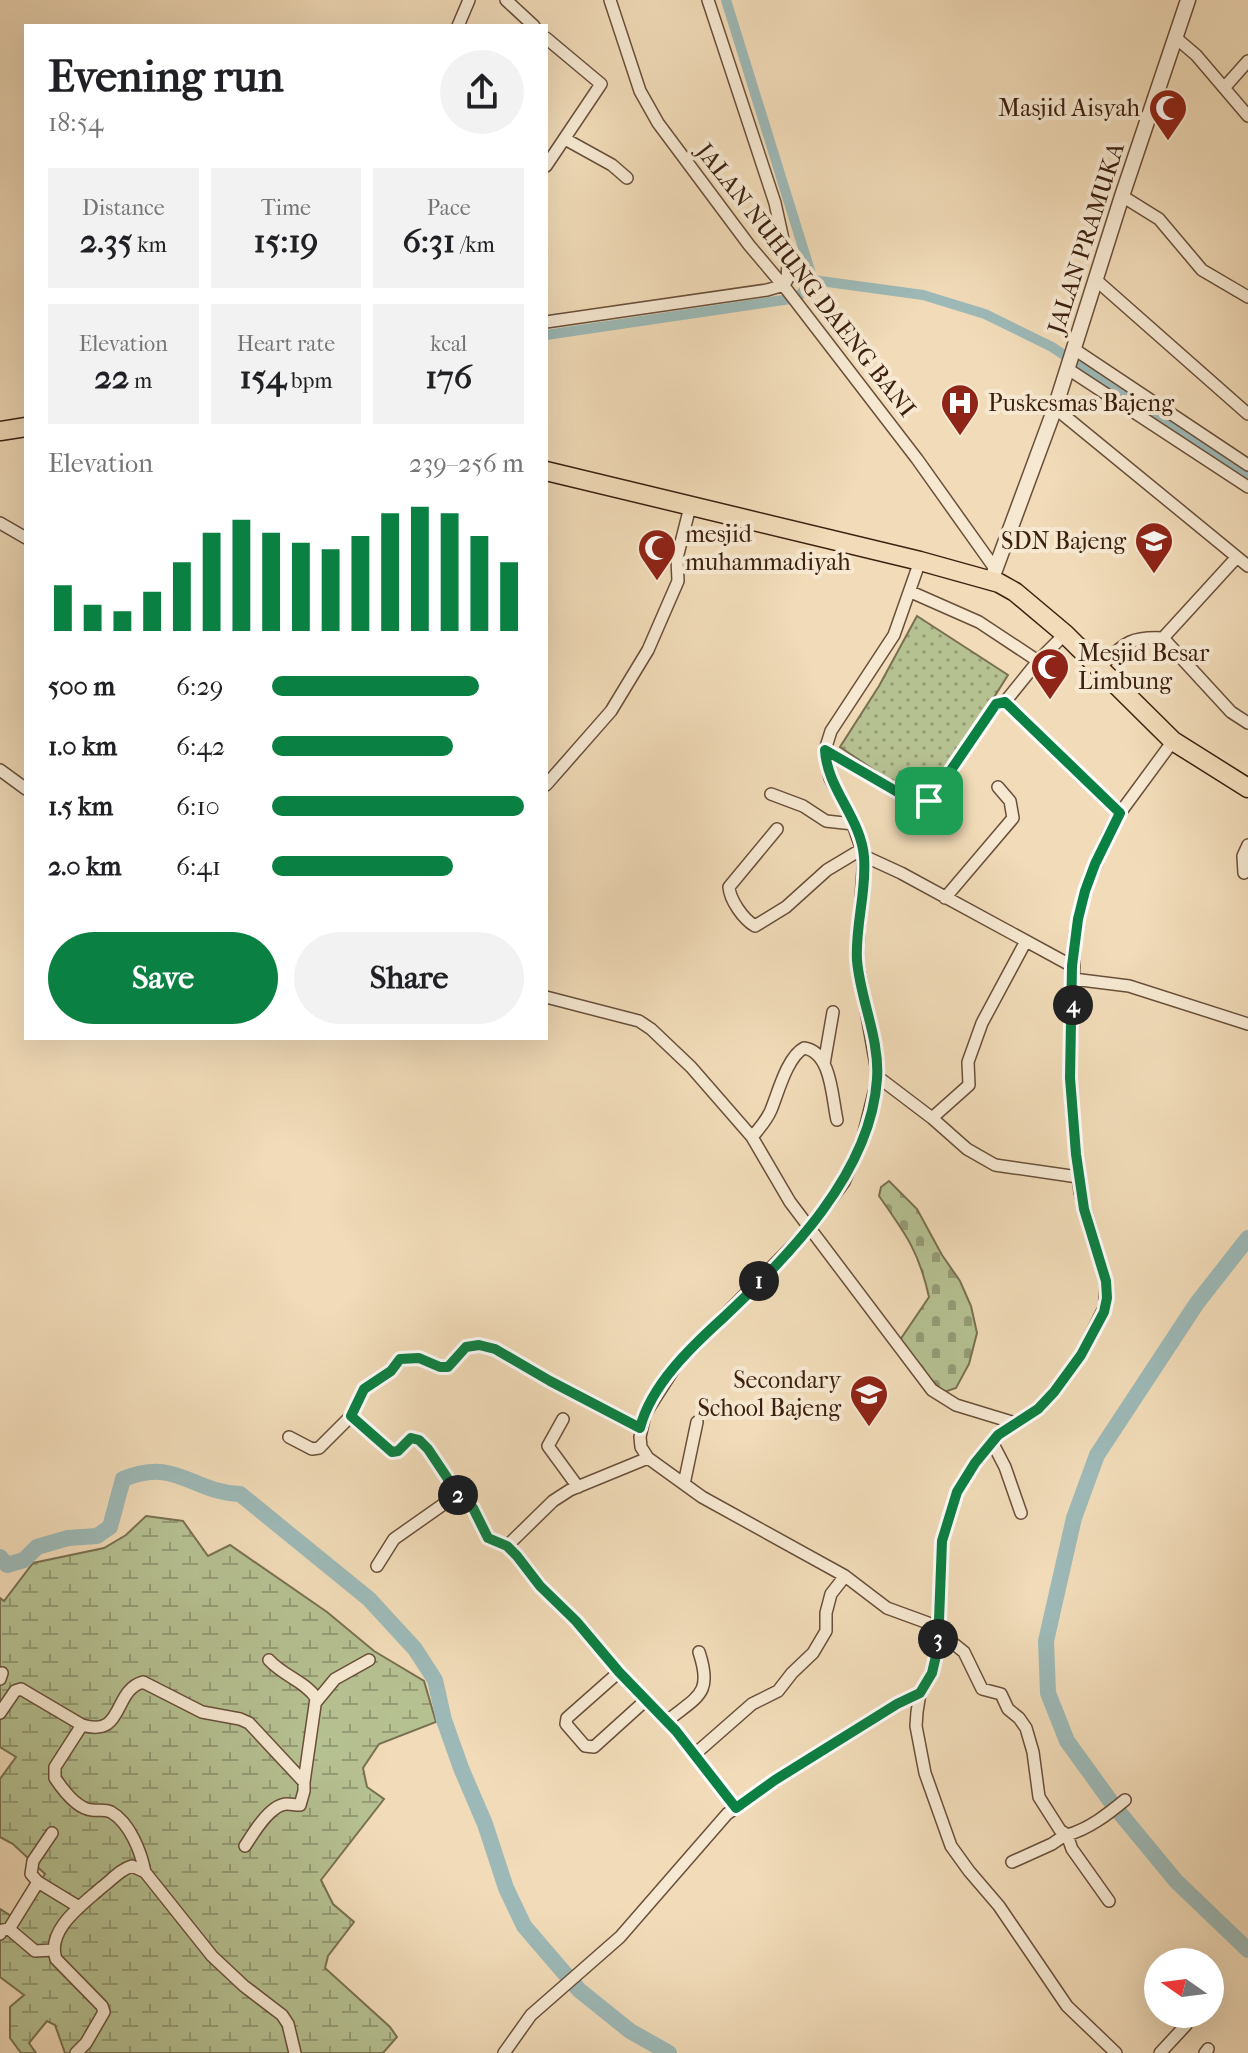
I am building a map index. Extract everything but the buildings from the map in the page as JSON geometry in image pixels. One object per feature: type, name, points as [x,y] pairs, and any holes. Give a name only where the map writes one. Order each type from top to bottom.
[{"type":"highway","points":[[0,431],[24,427]]},
{"type":"highway","points":[[548,472],[920,561],[994,575],[1065,634],[1173,741],[1248,788]]},
{"type":"street","points":[[459,24],[469,0]]},
{"type":"street","points":[[506,0],[532,24]]},
{"type":"street","name":"JALAN NUHUNG DAENG BANI","points":[[610,0],[647,106],[733,224],[786,288],[962,520],[994,575]]},
{"type":"street","points":[[548,322],[786,288],[788,262],[775,203],[708,0]]},
{"type":"street","name":"JALAN PRAMUKA","points":[[994,575],[1055,408],[1188,0]]},
{"type":"street","points":[[1176,38],[1196,55],[1248,116]]},
{"type":"street","points":[[548,40],[601,84],[548,163]]},
{"type":"street","points":[[1224,88],[1248,61]]},
{"type":"street","points":[[565,139],[612,165],[627,178]]},
{"type":"street","points":[[1122,196],[1159,219],[1202,270],[1248,297]]},
{"type":"street","points":[[1096,280],[1248,414]]},
{"type":"street","points":[[1071,359],[1248,465]]},
{"type":"street","points":[[1071,359],[1248,487]]},
{"type":"street","points":[[1055,408],[1248,566]]},
{"type":"street","points":[[548,783],[611,711],[648,650],[678,581],[677,558],[690,507]]},
{"type":"street","points":[[0,523],[24,537]]},
{"type":"street","points":[[1163,638],[1237,557]]},
{"type":"street","points":[[920,561],[894,635],[837,721],[825,750],[830,778],[863,852],[857,959],[878,1077],[870,1112],[844,1182],[810,1228],[677,1364],[657,1393],[640,1428],[641,1447],[648,1458],[702,1497],[845,1576],[887,1608],[939,1629],[964,1652],[982,1689],[1001,1694],[1008,1709],[1023,1723],[1033,1752],[1039,1797],[1109,1901]]},
{"type":"street","points":[[911,592],[979,622],[1020,646],[1038,661]]},
{"type":"street","points":[[825,750],[913,801],[924,803],[934,795],[996,704],[1005,702],[1065,634]]},
{"type":"street","points":[[1098,669],[1132,639],[1163,638],[1231,712],[1248,723]]},
{"type":"street","points":[[1005,702],[1120,813]]},
{"type":"street","points":[[1116,2053],[1067,2006],[999,1906],[951,1846],[921,1758],[916,1726],[920,1693],[932,1673],[939,1629],[942,1541],[952,1503],[975,1463],[992,1442],[1038,1409],[1054,1392],[1081,1355],[1105,1306],[1106,1281],[1084,1209],[1078,1177],[1070,1078],[1072,966],[1078,919],[1095,864],[1120,813],[1173,741]]},
{"type":"street","points":[[0,770],[24,788]]},
{"type":"street","points":[[945,898],[1013,818],[1010,801],[998,787]]},
{"type":"street","points":[[771,794],[803,806],[826,821],[853,824]]},
{"type":"street","points":[[777,829],[729,887],[729,893],[745,918],[755,926],[786,907],[827,870],[863,852]]},
{"type":"street","points":[[1244,873],[1243,856],[1248,845]]},
{"type":"street","points":[[863,852],[1072,966]]},
{"type":"street","points":[[932,1118],[969,1085],[968,1062],[982,1023],[1026,941]]},
{"type":"street","points":[[1073,979],[1129,986],[1248,1024]]},
{"type":"street","points":[[548,997],[594,1007],[644,1024],[691,1067],[752,1137],[774,1177],[810,1228],[932,1390],[956,1405],[1015,1423]]},
{"type":"street","points":[[833,1012],[824,1064],[837,1120]]},
{"type":"street","points":[[752,1137],[768,1116],[782,1079],[799,1050],[811,1050],[824,1064]]},
{"type":"street","points":[[878,1077],[967,1149],[995,1165],[1078,1177]]},
{"type":"street","points":[[289,1437],[304,1446],[319,1448],[351,1416],[364,1389],[391,1371],[400,1359],[419,1358],[448,1367],[466,1347],[479,1345],[495,1349],[640,1428]]},
{"type":"street","points":[[351,1416],[392,1452],[398,1451],[411,1438],[419,1440],[428,1449],[458,1494],[473,1508],[488,1538],[507,1546],[540,1586],[576,1621],[619,1672],[667,1721],[736,1808]]},
{"type":"street","points":[[563,1419],[548,1446],[578,1487]]},
{"type":"street","points":[[684,1484],[697,1422]]},
{"type":"street","points":[[992,1442],[1005,1467],[1021,1513]]},
{"type":"street","points":[[507,1546],[553,1501],[578,1487],[648,1458]]},
{"type":"street","points":[[377,1566],[394,1539],[458,1494]]},
{"type":"street","points":[[695,1754],[752,1704],[778,1691],[813,1653],[826,1631],[826,1613],[831,1594],[845,1576]]},
{"type":"street","points":[[667,1721],[704,1688],[706,1673],[699,1652]]},
{"type":"street","points":[[245,1846],[279,1806],[300,1805],[316,1702],[312,1692],[285,1675],[269,1660]]},
{"type":"street","points":[[316,1702],[335,1679],[369,1660]]},
{"type":"street","points":[[619,1672],[567,1718],[566,1724],[585,1746],[594,1747],[646,1700]]},
{"type":"street","points":[[0,1713],[15,1691],[21,1689],[82,1725],[96,1729],[105,1727],[135,1686],[143,1682],[202,1712],[244,1720],[304,1782]]},
{"type":"street","points":[[504,2053],[531,2015],[620,1937],[705,1837],[736,1808],[775,1780],[897,1704],[920,1693]]},
{"type":"street","points":[[82,1725],[55,1767],[55,1778],[80,1806],[88,1810],[107,1810],[120,1821],[140,1851],[145,1872],[212,1956],[282,2015],[288,2024],[295,2053]]},
{"type":"street","points":[[1012,1862],[1093,1823],[1123,1801]]},
{"type":"street","points":[[52,1833],[31,1866],[31,1874],[38,1882],[79,1907]]},
{"type":"street","points":[[53,1950],[62,1928],[79,1907],[120,1871],[132,1866],[145,1872]]},
{"type":"street","points":[[38,1882],[5,1932],[35,1951],[53,1950]]},
{"type":"street","points":[[53,1950],[63,1968],[102,2006],[104,2012],[86,2043],[76,2053]]},
{"type":"street","points":[[1160,2053],[1183,2028]]},
{"type":"green space","points":[[917,616],[1008,675],[926,805],[840,747],[879,686]]},
{"type":"green space","points":[[889,1181],[917,1209],[960,1281],[971,1306],[977,1333],[969,1364],[956,1388],[944,1392],[913,1363],[898,1343],[929,1297],[921,1267],[910,1243],[879,1196],[881,1187]]},
{"type":"green space","points":[[146,1516],[183,1521],[208,1556],[230,1545],[327,1612],[374,1651],[424,1681],[436,1722],[379,1744],[363,1768],[367,1787],[384,1799],[321,1880],[333,1904],[354,1922],[328,1956],[325,1968],[397,2037],[383,2053],[65,2053],[55,2025],[47,2021],[29,2043],[36,2053],[21,2053],[10,2038],[10,2007],[24,1995],[0,1977],[0,1909],[16,1919],[45,1874],[13,1844],[0,1837],[0,1779],[16,1757],[0,1747],[0,1598],[4,1601],[33,1563],[104,1548],[126,1535]]},
{"type":"waterway","points":[[726,0],[813,280]]},
{"type":"waterway","points":[[813,280],[923,295],[985,314],[1052,347],[1248,476]]},
{"type":"waterway","points":[[548,335],[797,298],[813,280]]},
{"type":"waterway","points":[[1248,1238],[1197,1303],[1097,1455],[1074,1518],[1046,1641],[1048,1693],[1067,1741],[1114,1806],[1176,1881],[1248,1950]]},
{"type":"waterway","points":[[0,1557],[7,1565],[24,1560],[37,1547],[68,1538],[97,1536],[110,1527],[123,1479],[141,1473],[171,1474],[208,1488],[240,1494],[369,1599],[415,1649],[435,1680],[444,1720],[461,1768],[485,1824],[506,1888],[524,1926],[579,1990],[630,2031],[669,2053]]},
{"type":"place","name":"Masjid Aisyah","points":[[1168,142]]},
{"type":"place","name":"Puskesmas Bajeng","points":[[960,437]]},
{"type":"place","name":"SDN Bajeng","points":[[1154,575]]},
{"type":"place","name":"mesjid muhammadiyah","points":[[657,582]]},
{"type":"place","name":"Mesjid Besar Limbung","points":[[1050,701]]},
{"type":"place","name":"Secondary School Bajeng","points":[[869,1428]]},
{"type":"route","points":[[1005,702],[1120,813],[1085,891],[1072,966],[1070,1078],[1078,1177],[1092,1239],[1106,1281],[1107,1298],[1100,1322],[1054,1392],[1038,1409],[998,1435],[957,1492],[942,1541],[938,1647],[932,1673],[920,1693],[897,1704],[775,1780],[736,1808],[676,1731],[540,1586],[517,1556],[507,1546],[488,1538],[473,1508],[458,1494],[424,1443],[411,1438],[398,1451],[392,1452],[351,1416],[364,1389],[391,1371],[400,1359],[419,1358],[448,1367],[466,1347],[479,1345],[495,1349],[640,1428],[657,1393],[677,1364],[810,1228],[844,1182],[870,1112],[878,1077],[871,1029],[859,983],[857,944],[862,913],[864,856],[850,816],[830,778],[825,750],[913,801],[929,801],[996,704],[1005,702]]}]
